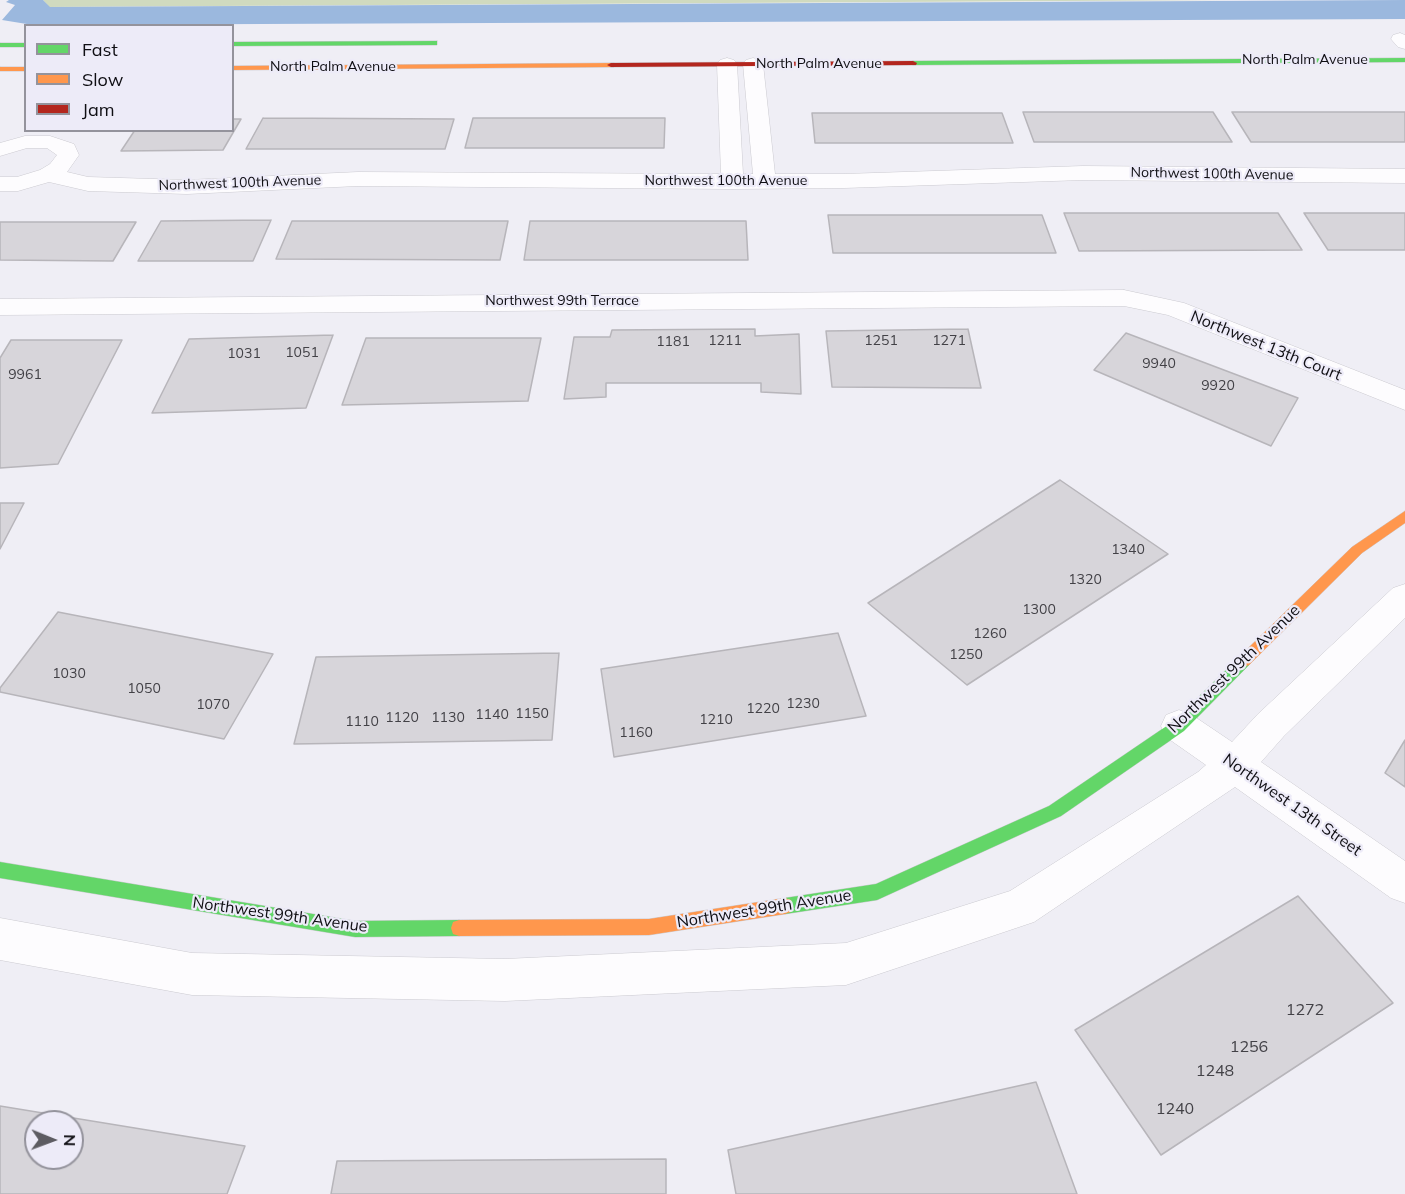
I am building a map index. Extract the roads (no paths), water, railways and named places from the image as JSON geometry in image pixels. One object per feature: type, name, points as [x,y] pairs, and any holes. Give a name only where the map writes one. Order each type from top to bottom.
[{"type":"main road","name":"North Palm Avenue","points":[[234,44],[447,43]]},
{"type":"main road","points":[[0,45],[24,45]]},
{"type":"main road","name":"North Palm Avenue","points":[[234,68],[1405,60]]},
{"type":"main road","points":[[0,69],[24,69]]},
{"type":"main road","name":"Northwest 99th Avenue","points":[[0,870],[355,929],[649,927],[877,892],[1055,811],[1179,726],[1357,550],[1405,516]]},
{"type":"street","points":[[727,64],[732,182]]},
{"type":"street","points":[[753,64],[765,181]]},
{"type":"street","points":[[0,150],[25,142],[38,141],[60,145],[66,149],[68,155],[58,169],[48,175]]},
{"type":"street","name":"Northwest 100th Avenue","points":[[0,184],[18,184],[48,175],[88,184],[187,187],[358,179],[732,182],[844,181],[1083,173],[1405,176]]},
{"type":"street","name":"Northwest 99th Terrace","points":[[0,307],[1124,298]]},
{"type":"street","name":"Northwest 13th Court","points":[[1124,298],[1175,309],[1405,401]]},
{"type":"street","points":[[0,939],[192,974],[505,980],[846,964],[1020,908],[1211,784],[1234,765],[1271,725],[1405,597]]},
{"type":"street","name":"Northwest 13th Street","points":[[1179,726],[1405,884]]},
{"type":"water","points":[[9,0],[43,0],[50,7],[1405,0],[1405,19],[27,24],[2,20],[15,5],[6,2]]}]
